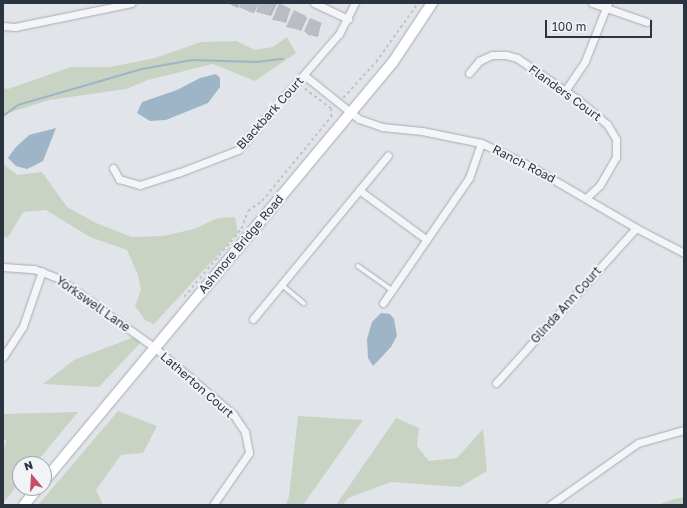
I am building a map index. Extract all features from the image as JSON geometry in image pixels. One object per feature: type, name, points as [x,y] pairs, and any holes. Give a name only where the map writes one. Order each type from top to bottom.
[{"type":"main road","name":"Ashmore Bridge Road","points":[[52,471],[393,62],[432,3]]},
{"type":"main road","points":[[24,505],[31,496]]},
{"type":"street","points":[[3,26],[15,27],[132,3]]},
{"type":"street","points":[[314,3],[348,19]]},
{"type":"street","name":"Blackbark Court","points":[[113,168],[119,179],[140,185],[230,155],[245,144],[342,29],[355,3]]},
{"type":"street","points":[[592,3],[607,6],[647,22]]},
{"type":"street","points":[[565,91],[585,61],[607,6]]},
{"type":"street","name":"Flanders Court","points":[[469,73],[473,65],[485,57],[506,55],[517,58],[565,91],[607,124],[617,144],[616,157],[609,172],[586,198]]},
{"type":"street","name":"Ranch Road","points":[[304,75],[351,113],[382,128],[422,131],[482,143],[530,166],[636,228],[684,253]]},
{"type":"street","points":[[383,304],[469,178],[482,143]]},
{"type":"street","points":[[253,319],[388,155]]},
{"type":"street","points":[[359,190],[427,240]]},
{"type":"street","name":"Glinda Ann Court","points":[[496,383],[636,228]]},
{"type":"street","name":"Yorkswell Lane","points":[[3,267],[42,271],[58,278],[90,299],[155,348]]},
{"type":"street","points":[[3,357],[23,326],[42,271]]},
{"type":"street","name":"Latherton Court","points":[[155,348],[228,410],[245,432],[249,453],[213,505]]},
{"type":"street","points":[[550,505],[638,443],[684,430]]},
{"type":"lane","points":[[358,266],[392,290]]},
{"type":"lane","points":[[281,284],[304,303]]},
{"type":"path","points":[[343,98],[376,62],[418,3]]},
{"type":"path","points":[[184,297],[241,229],[248,211],[262,201],[331,117],[331,109],[302,87],[304,75]]},
{"type":"green space","points":[[287,37],[296,53],[255,81],[213,64],[148,80],[126,89],[49,100],[5,114],[3,119],[3,88],[8,89],[71,67],[110,67],[155,58],[201,42],[236,41],[255,50],[273,47]]},
{"type":"green space","points":[[3,164],[17,175],[42,172],[67,207],[96,223],[132,237],[163,236],[194,229],[218,218],[235,217],[238,233],[154,324],[145,320],[135,306],[141,290],[138,275],[127,250],[90,237],[46,210],[23,212],[9,236],[3,238]]},
{"type":"green space","points":[[134,337],[141,342],[99,387],[43,384],[74,360]]},
{"type":"green space","points":[[118,411],[157,426],[143,453],[121,455],[96,490],[103,505],[38,505],[46,496],[52,496],[52,489]]},
{"type":"green space","points":[[78,412],[42,456],[12,456],[12,492],[3,503],[3,449],[6,442],[3,436],[3,414]]},
{"type":"green space","points":[[298,416],[363,420],[303,505],[286,505],[289,496]]},
{"type":"green space","points":[[396,418],[419,428],[417,446],[429,461],[457,458],[483,429],[487,471],[460,487],[391,482],[348,498],[343,505],[336,505]]},
{"type":"green space","points":[[684,497],[684,505],[658,505],[674,499]]},
{"type":"water","points":[[216,74],[220,78],[220,87],[208,103],[166,120],[150,121],[137,113],[142,102],[177,90],[200,78]]},
{"type":"water","points":[[56,128],[43,161],[27,169],[16,166],[8,158],[15,148],[29,135]]},
{"type":"water","points":[[381,313],[390,314],[394,319],[397,336],[391,347],[373,366],[368,358],[367,339],[372,322]]},
{"type":"building","points":[[241,3],[257,3],[252,13],[239,7]]},
{"type":"building","points":[[259,3],[275,3],[269,15],[256,12]]},
{"type":"building","points":[[279,3],[291,9],[285,22],[272,20]]},
{"type":"building","points":[[294,10],[306,16],[300,30],[286,27]]},
{"type":"building","points":[[310,18],[322,23],[316,36],[312,34],[310,36],[304,31]]},
{"type":"waterway","points":[[3,116],[18,105],[142,69],[192,60],[257,62],[283,59]]}]
